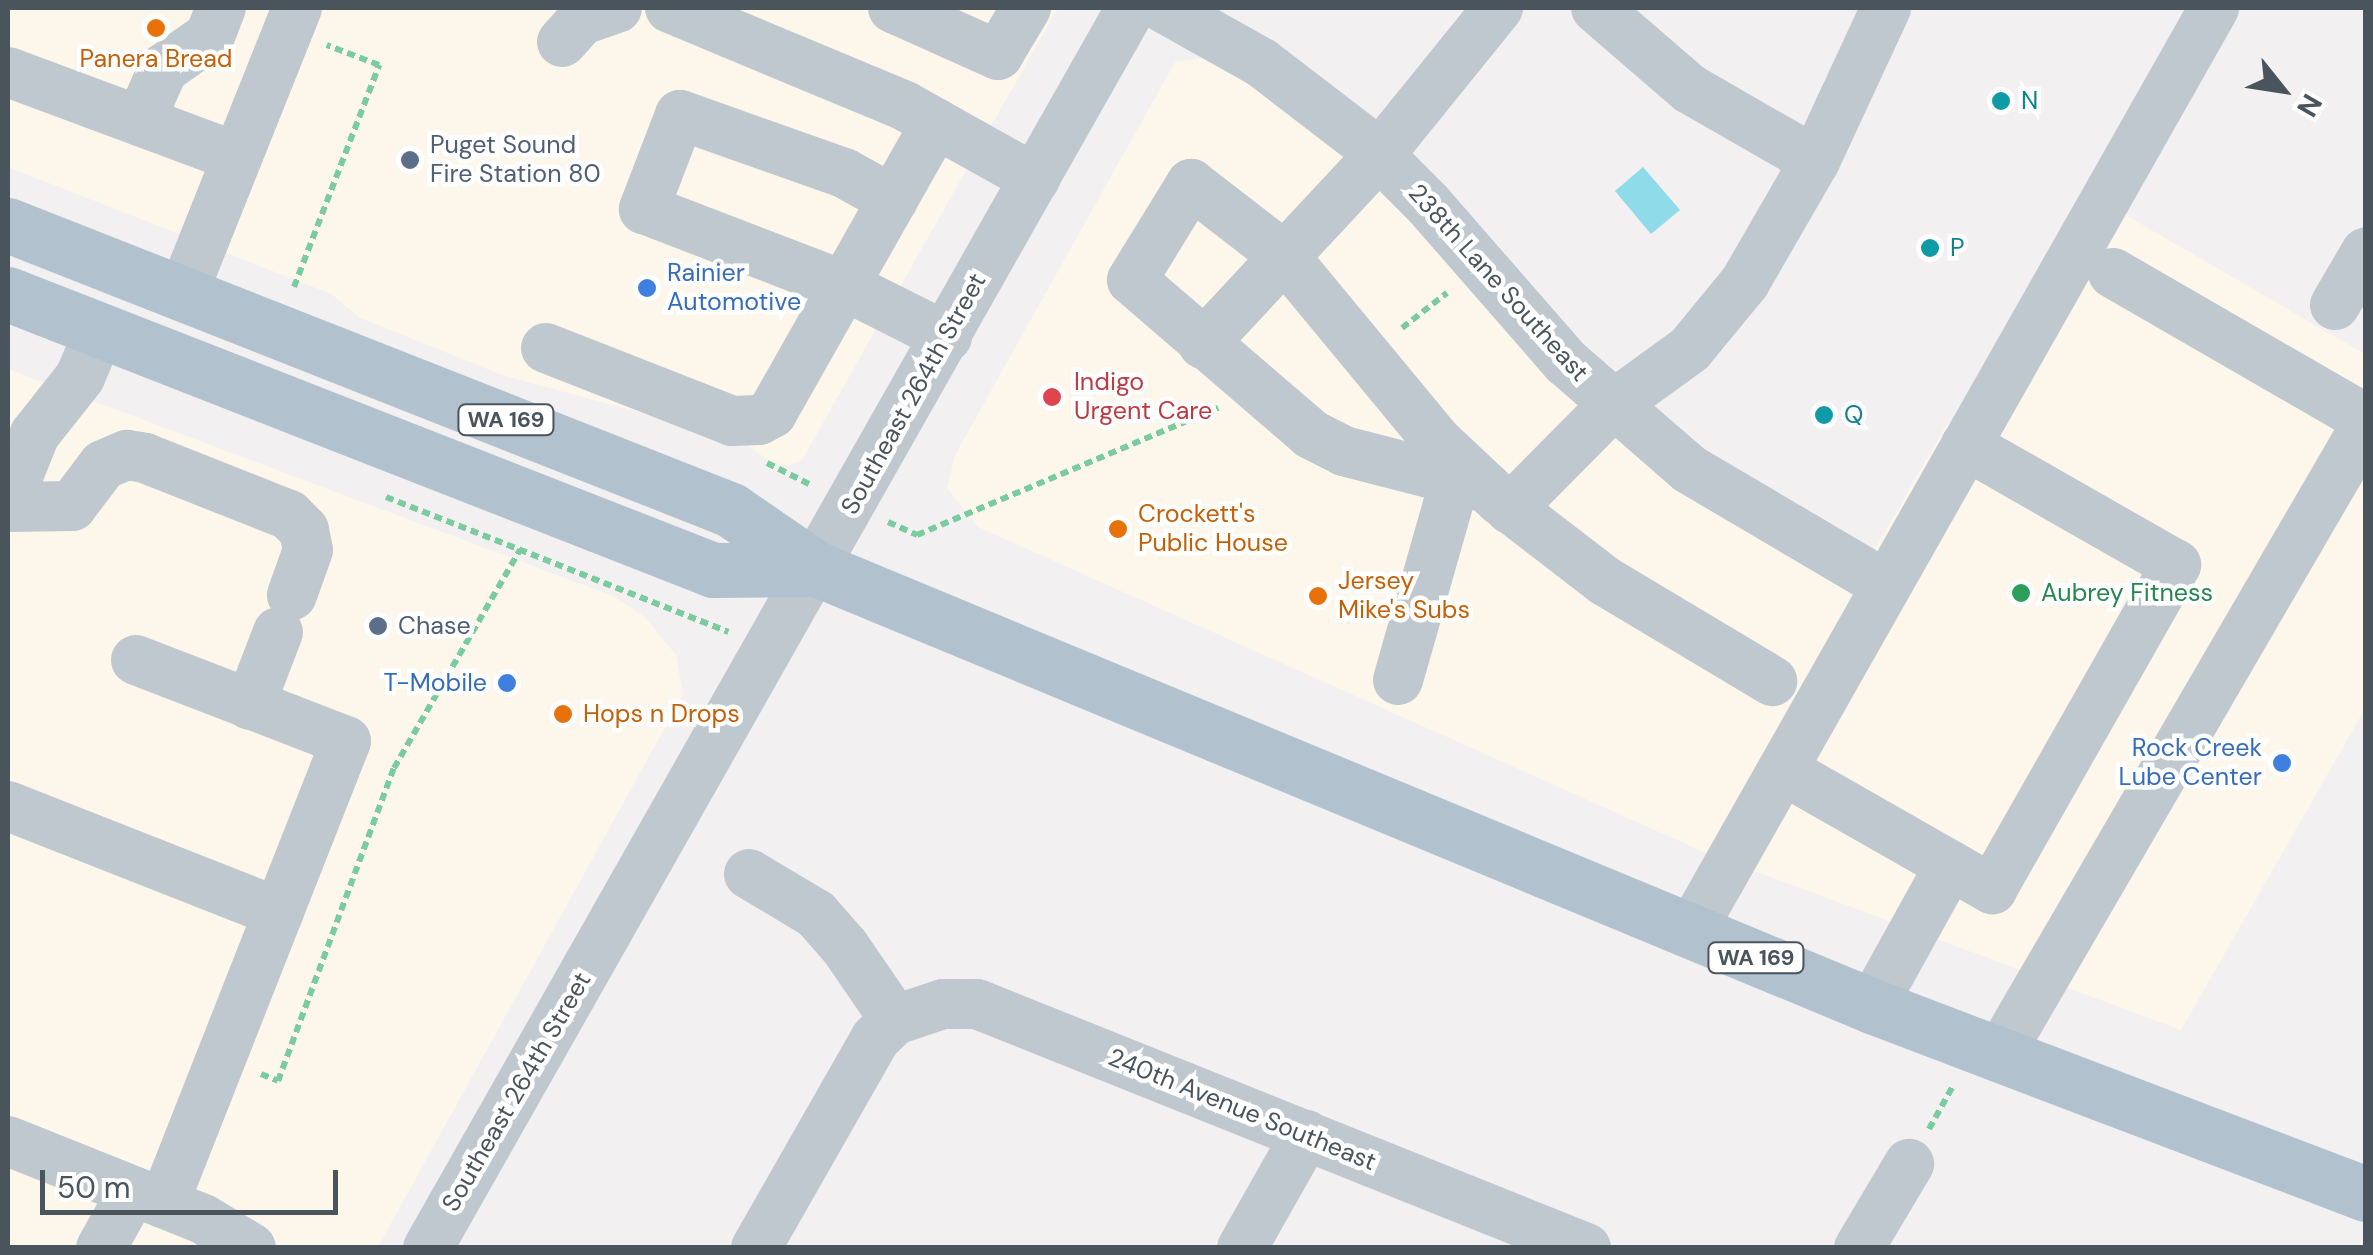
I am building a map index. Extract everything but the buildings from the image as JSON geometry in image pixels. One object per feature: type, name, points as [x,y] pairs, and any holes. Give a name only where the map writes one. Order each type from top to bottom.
[{"type":"main road","name":"WA 169","points":[[8,225],[731,510],[817,569],[1872,1006],[2366,1194]]},
{"type":"main road","name":"WA 169","points":[[8,294],[713,570],[817,569]]},
{"type":"street","points":[[140,121],[163,69],[210,36],[222,8]]},
{"type":"street","points":[[183,292],[297,8]]},
{"type":"street","points":[[670,8],[936,123],[1035,179]]},
{"type":"street","points":[[893,8],[998,55],[1026,8]]},
{"type":"street","points":[[1202,344],[1379,154],[1498,8]]},
{"type":"street","points":[[1596,8],[1690,89],[1815,160]]},
{"type":"street","points":[[1398,680],[1484,492],[1690,349],[1745,282],[1815,160],[1886,8]]},
{"type":"street","points":[[1691,931],[2214,8]]},
{"type":"street","name":"238th Lane Southeast","points":[[1130,11],[1262,63],[1379,154],[1566,362],[1613,405],[1689,468],[1886,585]]},
{"type":"street","name":"Southeast 264th Street","points":[[428,1248],[817,569],[1130,11]]},
{"type":"street","points":[[8,72],[237,157]]},
{"type":"street","points":[[893,200],[844,173],[680,115],[644,209],[845,286],[947,337]]},
{"type":"street","points":[[546,348],[732,421],[759,420],[772,413],[936,123]]},
{"type":"street","points":[[1484,492],[1344,451],[1311,434],[1257,392],[1132,280],[1191,184],[1284,256],[1484,492],[1605,581],[1772,680]]},
{"type":"street","points":[[2335,305],[2366,252]]},
{"type":"street","points":[[1986,1052],[2366,422],[2113,273]]},
{"type":"street","points":[[100,330],[80,377],[21,429],[8,504],[72,506],[103,464],[128,455],[289,515],[304,530],[308,550],[250,705]]},
{"type":"street","points":[[1782,770],[1992,889],[2176,565],[1966,445]]},
{"type":"street","points":[[100,1248],[149,1197],[279,912],[346,741],[136,660]]},
{"type":"street","name":"Southeast 264th Street","points":[[466,1248],[654,920],[696,780]]},
{"type":"street","points":[[8,806],[279,912]]},
{"type":"street","points":[[1872,1006],[1950,865]]},
{"type":"street","points":[[749,874],[816,914],[895,1020],[875,1039],[756,1248]]},
{"type":"street","name":"240th Avenue Southeast","points":[[895,1020],[944,1004],[976,1004],[1586,1248]]},
{"type":"street","points":[[1242,1248],[1306,1135]]},
{"type":"street","points":[[8,1141],[203,1219],[251,1248]]},
{"type":"street","points":[[1859,1248],[1909,1164]]},
{"type":"path","points":[[294,287],[380,65],[354,56]]},
{"type":"path","points":[[1366,356],[1481,266]]},
{"type":"path","points":[[852,506],[917,534],[1257,392]]},
{"type":"path","points":[[374,492],[771,649]]},
{"type":"path","points":[[253,1090],[260,1073],[278,1080],[394,768],[520,550]]},
{"type":"path","points":[[1909,1164],[1986,1052]]},
{"type":"shaded area","points":[[8,8],[1058,8],[802,460],[788,466],[769,461],[741,440],[502,375],[360,318],[331,294],[8,167]]},
{"type":"shaded area","points":[[1209,57],[1237,69],[1338,149],[1852,589],[1948,422],[1984,441],[2117,210],[2365,354],[2365,709],[2181,1030],[1706,853],[978,527],[947,488],[955,455],[1175,62]]},
{"type":"shaded area","points":[[8,369],[613,596],[645,617],[676,655],[683,695],[378,1247],[8,1247]]},
{"type":"water","points":[[1643,167],[1680,210],[1651,234],[1615,191]]},
{"type":"place","name":"Panera Bread","points":[[156,28]]},
{"type":"place","name":"N","points":[[2001,101]]},
{"type":"place","name":"Puget Sound Fire Station 80","points":[[410,160]]},
{"type":"place","name":"P","points":[[1930,248]]},
{"type":"place","name":"Rainier Automotive","points":[[647,288]]},
{"type":"place","name":"Indigo Urgent Care","points":[[1052,397]]},
{"type":"place","name":"Q","points":[[1824,415]]},
{"type":"place","name":"Crockett's Public House","points":[[1118,529]]},
{"type":"place","name":"Aubrey Fitness","points":[[2021,593]]},
{"type":"place","name":"Jersey Mike's Subs","points":[[1318,596]]},
{"type":"place","name":"Chase","points":[[378,626]]},
{"type":"place","name":"T-Mobile","points":[[507,683]]},
{"type":"place","name":"Hops n Drops","points":[[563,714]]},
{"type":"place","name":"Rock Creek Lube Center","points":[[2282,763]]}]
